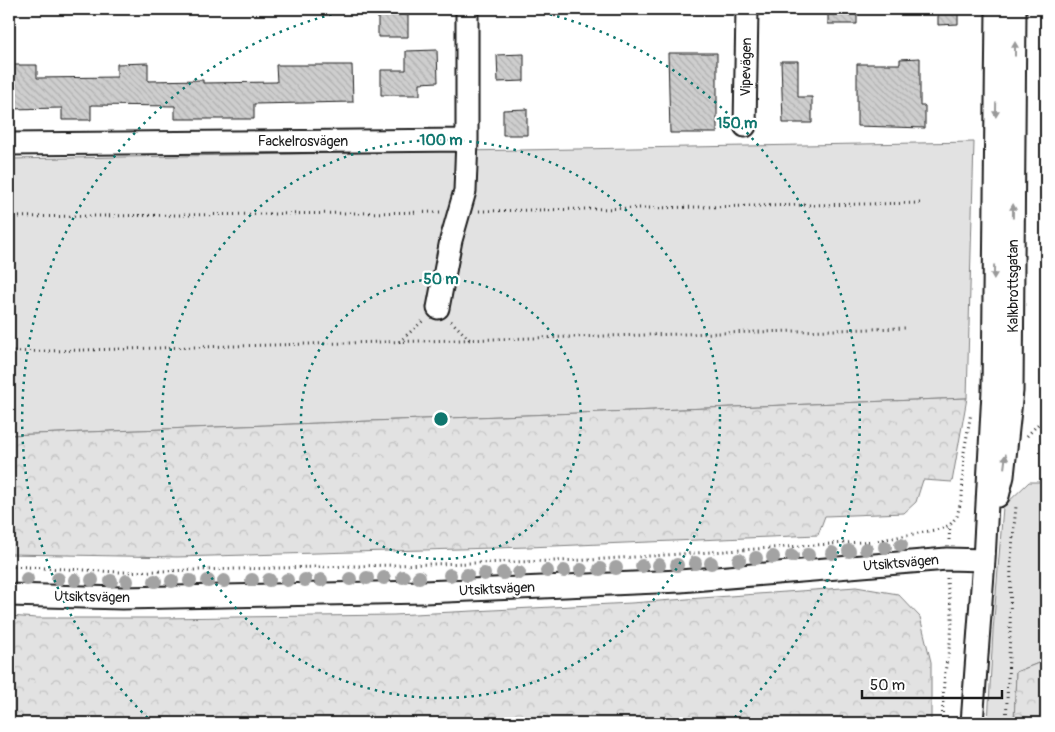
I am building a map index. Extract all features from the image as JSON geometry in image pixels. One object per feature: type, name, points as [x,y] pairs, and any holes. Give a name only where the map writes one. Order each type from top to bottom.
[{"type":"street","points":[[438,308],[450,240],[465,192],[467,9]]},
{"type":"street","name":"Vipevägen","points":[[746,126],[747,9]]},
{"type":"street","name":"Kalkbrottsgatan","points":[[972,723],[984,560],[993,391],[997,9]]},
{"type":"street","name":"Kalkbrottsgatan","points":[[984,560],[1003,476],[1012,391],[1015,9]]},
{"type":"street","name":"Fackelrosvägen","points":[[9,144],[466,140]]},
{"type":"street","name":"Utsiktsvägen","points":[[9,595],[122,598],[434,592],[680,581],[947,559],[984,560]]},
{"type":"path","points":[[9,352],[906,328]]},
{"type":"path","points":[[1024,438],[1046,416]]},
{"type":"path","points":[[9,566],[120,572],[590,560],[876,541],[940,529],[950,525],[947,589],[951,599],[952,617],[945,672],[942,723]]},
{"type":"green space","points":[[974,142],[967,398],[9,435],[9,159]]},
{"type":"green space","points":[[967,398],[952,482],[923,480],[916,502],[904,513],[825,516],[818,535],[529,547],[177,557],[9,554],[9,435]]},
{"type":"green space","points":[[1029,482],[1046,482],[1046,660],[1016,672],[1014,723],[988,723],[1003,507]]},
{"type":"green space","points":[[856,587],[898,594],[920,617],[931,662],[931,723],[9,723],[9,616],[37,618],[160,618],[394,615],[631,603]]},
{"type":"green space","points":[[1046,660],[1046,723],[1014,723],[1016,672]]},
{"type":"building","points":[[828,9],[857,9],[857,24],[828,24]]},
{"type":"building","points":[[938,9],[958,9],[958,24],[938,25]]},
{"type":"building","points":[[378,12],[408,12],[408,37],[378,37]]},
{"type":"building","points":[[437,50],[438,82],[420,83],[420,95],[381,95],[381,70],[406,70],[406,51]]},
{"type":"building","points":[[668,53],[717,53],[717,133],[670,133]]},
{"type":"building","points":[[524,54],[524,81],[498,82],[497,55]]},
{"type":"building","points":[[920,58],[920,106],[925,106],[925,128],[857,126],[857,64],[900,64],[900,59]]},
{"type":"building","points":[[781,61],[798,61],[798,97],[812,97],[812,123],[783,123]]},
{"type":"building","points":[[148,63],[148,81],[203,80],[203,83],[277,82],[276,65],[352,65],[353,102],[254,104],[254,119],[175,119],[175,106],[91,105],[91,120],[62,120],[62,108],[10,109],[9,65],[37,65],[37,78],[117,77],[117,64]]},
{"type":"building","points":[[527,109],[527,135],[503,135],[503,110]]}]
